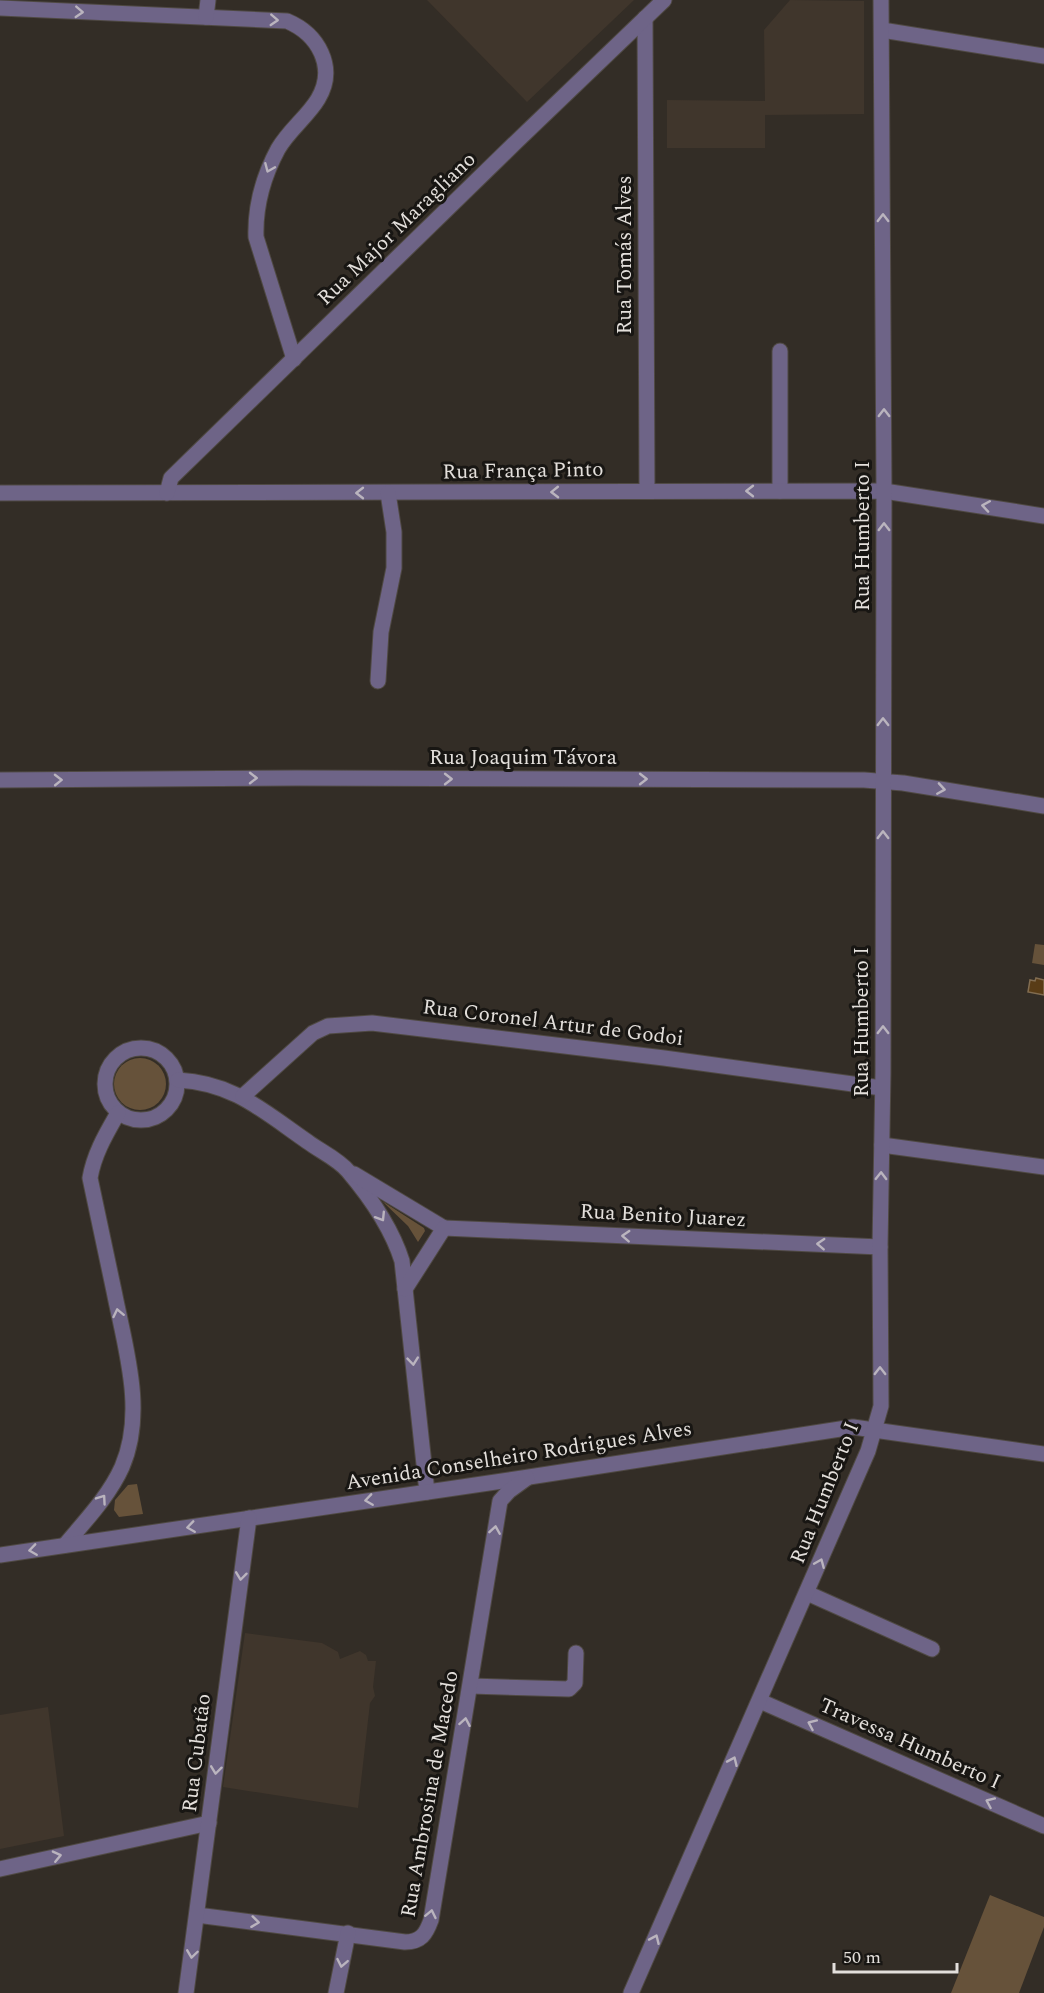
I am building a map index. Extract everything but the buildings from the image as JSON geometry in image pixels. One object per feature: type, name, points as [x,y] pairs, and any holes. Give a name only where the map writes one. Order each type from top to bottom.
[{"type":"street","points":[[206,17],[208,0]]},
{"type":"street","name":"Rua Major Maragliano","points":[[167,493],[171,478],[664,0]]},
{"type":"street","name":"Rua Humberto I","points":[[631,1993],[868,1451],[881,1406],[884,491],[881,0]]},
{"type":"street","points":[[0,8],[287,21],[299,26],[314,40],[324,55],[325,85],[318,100],[296,123],[272,161],[260,193],[255,217],[256,237],[294,359]]},
{"type":"street","name":"Rua Tomás Alves","points":[[645,18],[647,491]]},
{"type":"street","points":[[882,30],[1044,56]]},
{"type":"street","points":[[780,351],[780,492]]},
{"type":"street","name":"Rua França Pinto","points":[[0,493],[388,494],[884,491],[1044,516]]},
{"type":"street","points":[[378,681],[381,632],[394,568],[394,532],[388,494]]},
{"type":"street","name":"Rua Joaquim Távora","points":[[0,780],[331,778],[883,781],[1044,806]]},
{"type":"street","name":"Rua Coronel Artur de Godoi","points":[[243,1096],[313,1032],[328,1026],[372,1023],[664,1058],[882,1088]]},
{"type":"street","points":[[140,1047],[160,1053],[171,1064],[178,1080],[175,1098],[162,1114],[142,1120],[132,1119],[118,1113],[108,1100],[105,1080],[112,1061],[130,1049],[140,1047]]},
{"type":"street","points":[[178,1080],[208,1083],[243,1096],[347,1169],[444,1228],[405,1289]]},
{"type":"street","points":[[65,1545],[104,1497],[122,1467],[131,1435],[133,1403],[130,1367],[90,1178],[92,1164],[118,1113]]},
{"type":"street","points":[[882,1145],[1044,1167]]},
{"type":"street","points":[[347,1169],[374,1206],[396,1245],[402,1261],[427,1492]]},
{"type":"street","name":"Rua Benito Juarez","points":[[444,1228],[880,1247]]},
{"type":"street","name":"Avenida Conselheiro Rodrigues Alves","points":[[0,1555],[852,1427],[1044,1454]]},
{"type":"street","points":[[468,1486],[500,1501],[529,1477]]},
{"type":"street","name":"Rua Ambrosina de Macedo","points":[[197,1915],[412,1942],[418,1940],[428,1930],[471,1686],[500,1501]]},
{"type":"street","name":"Rua Cubatão","points":[[186,1993],[249,1518]]},
{"type":"street","points":[[807,1593],[932,1649]]},
{"type":"street","points":[[471,1686],[569,1689],[575,1683],[576,1653]]},
{"type":"street","name":"Travessa Humberto I","points":[[760,1701],[1044,1826]]},
{"type":"street","points":[[0,1869],[209,1823]]},
{"type":"street","points":[[336,1993],[348,1933]]},
{"type":"shaded area","points":[[427,0],[634,0],[527,102]]},
{"type":"shaded area","points":[[790,0],[864,1],[864,114],[765,115],[765,148],[667,148],[667,100],[765,101],[764,30]]},
{"type":"shaded area","points":[[1035,944],[1044,945],[1044,965],[1032,963]]},
{"type":"shaded area","points":[[1036,978],[1044,980],[1044,995],[1028,992],[1030,980],[1035,981]]},
{"type":"shaded area","points":[[140,1058],[150,1060],[158,1066],[164,1074],[166,1084],[164,1094],[158,1102],[150,1108],[140,1110],[130,1108],[122,1102],[116,1094],[114,1084],[116,1074],[122,1066],[130,1060]]},
{"type":"shaded area","points":[[382,1201],[424,1228],[425,1231],[418,1242],[408,1226]]},
{"type":"shaded area","points":[[137,1484],[143,1514],[119,1517],[114,1510],[115,1500],[128,1485]]},
{"type":"shaded area","points":[[245,1633],[322,1643],[338,1652],[340,1659],[360,1651],[366,1655],[368,1661],[376,1661],[373,1687],[375,1696],[370,1703],[358,1808],[223,1787]]},
{"type":"shaded area","points":[[48,1707],[64,1836],[0,1849],[0,1715]]},
{"type":"shaded area","points":[[990,1895],[1044,1917],[1044,1927],[1019,1993],[951,1993]]}]
